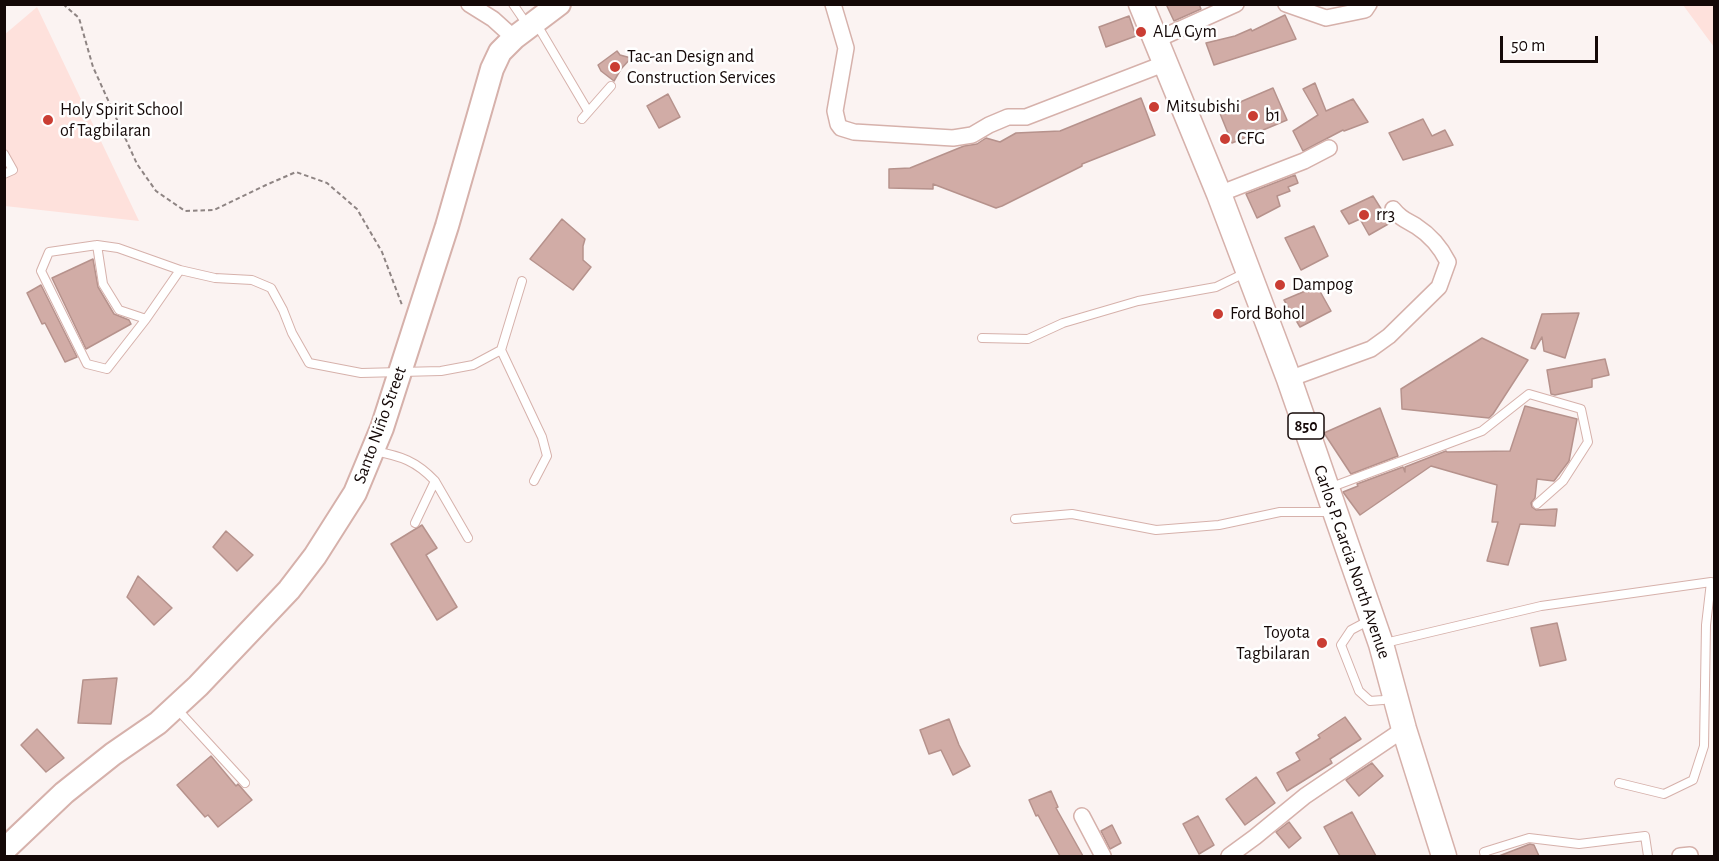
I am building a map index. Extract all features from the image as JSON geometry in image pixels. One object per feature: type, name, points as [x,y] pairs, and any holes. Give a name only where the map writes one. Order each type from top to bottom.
[{"type":"main road","name":"Santo Niño Street","points":[[4,850],[64,793],[176,707],[289,590],[315,556],[355,493],[382,428],[447,226],[492,69],[500,52],[559,4]]},
{"type":"main road","name":"Carlos P. Garcia North Avenue","points":[[1142,4],[1219,194],[1328,488],[1381,644],[1404,729],[1444,856]]},
{"type":"street","points":[[469,4],[492,19],[526,29]]},
{"type":"street","points":[[833,4],[846,48],[836,111],[838,124],[841,128],[854,132],[953,138],[972,135],[1008,117],[1026,117],[1166,63]]},
{"type":"street","points":[[1156,40],[1236,4]]},
{"type":"street","points":[[1286,4],[1326,18],[1365,10],[1369,4]]},
{"type":"street","points":[[1219,194],[1304,161],[1329,148]]},
{"type":"street","points":[[1289,379],[1371,349],[1389,336],[1439,287],[1448,262],[1441,248],[1417,227],[1401,219],[1393,209]]},
{"type":"street","points":[[1229,856],[1305,796],[1404,729]]},
{"type":"street","points":[[1082,816],[1103,856]]},
{"type":"lane","points":[[513,4],[526,29],[588,111]]},
{"type":"lane","points":[[582,119],[611,86]]},
{"type":"lane","points":[[4,154],[13,170],[4,174]]},
{"type":"lane","points":[[97,245],[103,284],[119,310],[146,319]]},
{"type":"lane","points":[[180,270],[107,369],[87,364],[41,272],[49,252],[97,245],[118,248],[180,270],[215,278],[252,280],[271,288],[309,363],[361,373],[441,370],[473,365],[501,350]]},
{"type":"lane","points":[[982,338],[1028,339],[1063,323],[1138,301],[1216,287],[1248,272]]},
{"type":"lane","points":[[522,281],[501,350],[543,437],[547,456],[534,481]]},
{"type":"lane","points":[[1328,488],[1482,431],[1530,394],[1581,409],[1588,442],[1563,481],[1538,504]]},
{"type":"lane","points":[[373,451],[397,455],[422,467],[435,481],[468,538]]},
{"type":"lane","points":[[415,524],[435,481]]},
{"type":"lane","points":[[1015,519],[1072,514],[1156,530],[1219,525],[1280,512],[1336,512]]},
{"type":"lane","points":[[1381,644],[1541,606],[1710,582],[1706,625],[1704,746],[1693,780],[1664,794],[1618,783]]},
{"type":"lane","points":[[1372,619],[1351,630],[1341,645],[1359,692],[1370,701],[1383,700],[1395,695]]},
{"type":"lane","points":[[176,707],[245,783]]},
{"type":"lane","points":[[1485,856],[1484,852],[1528,838],[1580,843],[1645,836],[1648,856]]},
{"type":"path","points":[[63,4],[79,18],[93,68],[137,164],[156,191],[185,211],[214,210],[296,172],[327,183],[357,209],[382,252],[412,333]]},
{"type":"shaded area","points":[[1683,5],[1714,5],[1714,47]]},
{"type":"shaded area","name":"Holy Spirit School of Tagbilaran","points":[[37,7],[139,221],[5,206],[4,35]]},
{"type":"building","points":[[1166,4],[1199,4],[1201,9],[1174,21]]},
{"type":"building","points":[[1285,15],[1296,39],[1214,65],[1206,43],[1235,36],[1251,29],[1252,31]]},
{"type":"building","points":[[1129,16],[1136,36],[1106,47],[1099,27]]},
{"type":"building","points":[[617,51],[620,55],[631,58],[614,81],[601,71],[598,65]]},
{"type":"building","points":[[1315,83],[1326,111],[1353,99],[1368,122],[1343,130],[1303,151],[1293,131],[1318,115],[1303,89]]},
{"type":"building","name":"b1","points":[[1273,88],[1287,120],[1232,143],[1219,111]]},
{"type":"building","points":[[668,94],[680,117],[659,128],[647,106]]},
{"type":"building","points":[[1141,98],[1155,135],[1082,164],[1002,206],[996,208],[933,184],[933,189],[889,188],[889,169],[910,168],[964,146],[977,144],[986,138],[1000,142],[1016,133],[1060,131]]},
{"type":"building","points":[[1423,119],[1432,136],[1445,130],[1453,145],[1403,160],[1389,133]]},
{"type":"building","points":[[1295,175],[1298,183],[1288,187],[1290,191],[1277,196],[1280,206],[1257,218],[1246,194]]},
{"type":"building","name":"rr3","points":[[1373,196],[1390,223],[1369,235],[1360,219],[1349,224],[1341,211]]},
{"type":"building","points":[[562,219],[585,239],[583,260],[591,267],[573,290],[530,259]]},
{"type":"building","points":[[1314,226],[1328,256],[1301,270],[1285,238]]},
{"type":"building","points":[[93,259],[98,287],[114,314],[129,320],[131,324],[86,349],[52,278]]},
{"type":"building","points":[[41,285],[77,357],[65,362],[45,323],[42,324],[27,293]]},
{"type":"building","points":[[1317,286],[1331,311],[1300,327],[1284,300]]},
{"type":"building","points":[[1579,313],[1565,358],[1544,351],[1542,337],[1535,349],[1531,348],[1542,314]]},
{"type":"building","points":[[1482,338],[1528,360],[1489,418],[1402,409],[1401,389]]},
{"type":"building","points":[[1605,359],[1609,375],[1592,379],[1592,387],[1551,394],[1547,370]]},
{"type":"building","points":[[1525,406],[1577,419],[1569,461],[1554,481],[1537,479],[1535,498],[1531,503],[1536,510],[1557,509],[1555,526],[1520,524],[1508,565],[1487,561],[1498,522],[1492,522],[1497,485],[1431,466],[1360,515],[1343,492],[1358,486],[1357,484],[1403,467],[1405,472],[1405,467],[1446,451],[1510,451]]},
{"type":"building","points":[[1380,408],[1398,456],[1351,474],[1324,433]]},
{"type":"building","points":[[422,525],[437,548],[426,555],[457,607],[437,620],[391,544]]},
{"type":"building","points":[[226,531],[253,555],[237,571],[213,547]]},
{"type":"building","points":[[138,576],[172,608],[154,625],[127,597]]},
{"type":"building","points":[[1557,623],[1566,660],[1540,666],[1531,628]]},
{"type":"building","points":[[117,678],[111,724],[78,723],[83,680]]},
{"type":"building","points":[[1345,717],[1361,739],[1330,759],[1332,763],[1287,791],[1277,773],[1300,760],[1296,753],[1320,738],[1318,735]]},
{"type":"building","points":[[949,719],[970,766],[953,775],[941,750],[929,754],[920,730]]},
{"type":"building","points":[[37,729],[64,758],[46,772],[21,745]]},
{"type":"building","points":[[211,756],[236,786],[238,784],[252,800],[218,827],[208,815],[205,817],[177,785]]},
{"type":"building","points":[[1372,763],[1383,776],[1359,796],[1346,780]]},
{"type":"building","points":[[1256,777],[1275,803],[1245,825],[1226,799]]},
{"type":"building","points":[[1051,791],[1058,807],[1056,808],[1083,856],[1060,856],[1038,815],[1036,816],[1029,800]]},
{"type":"building","points":[[1352,812],[1376,856],[1340,856],[1324,827]]},
{"type":"building","points":[[1198,816],[1214,845],[1199,854],[1183,824]]},
{"type":"building","points":[[1289,822],[1301,838],[1289,848],[1276,832]]},
{"type":"building","points":[[1112,825],[1121,843],[1110,849],[1101,831]]},
{"type":"building","points":[[1530,844],[1534,845],[1539,856],[1499,856]]},
{"type":"place","name":"ALA Gym","points":[[1141,32]]},
{"type":"place","name":"Tac-an Design and Construction Services","points":[[615,67]]},
{"type":"place","name":"Mitsubishi","points":[[1154,107]]},
{"type":"place","name":"b1","points":[[1253,116]]},
{"type":"place","name":"Holy Spirit School of Tagbilaran","points":[[48,120]]},
{"type":"place","name":"CFG","points":[[1225,139]]},
{"type":"place","name":"rr3","points":[[1364,215]]},
{"type":"place","name":"Dampog","points":[[1280,285]]},
{"type":"place","name":"Ford Bohol","points":[[1218,314]]},
{"type":"place","name":"Toyota Tagbilaran","points":[[1322,643]]}]
